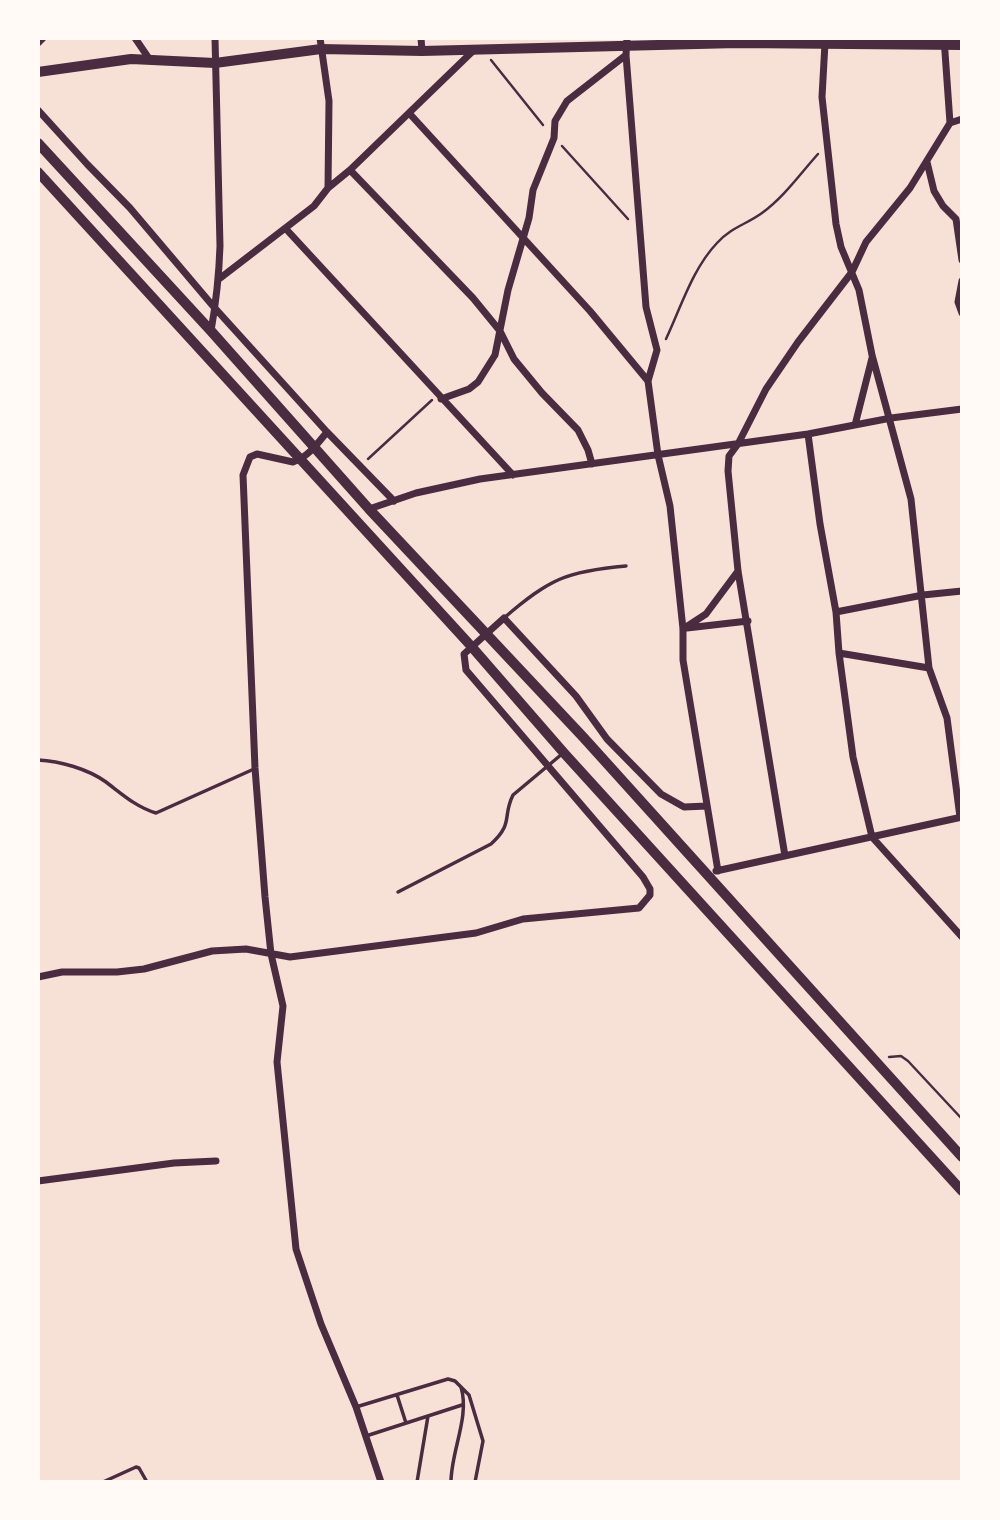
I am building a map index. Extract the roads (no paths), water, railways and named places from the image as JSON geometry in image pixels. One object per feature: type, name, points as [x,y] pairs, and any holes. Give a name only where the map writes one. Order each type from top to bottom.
[{"type":"main road","points":[[38,143],[211,331],[369,509],[486,632],[961,1157]]},
{"type":"main road","points":[[38,172],[471,646],[564,753],[961,1191]]},
{"type":"street","points":[[38,43],[43,38]]},
{"type":"street","points":[[135,38],[150,60]]},
{"type":"street","points":[[211,331],[219,279],[220,186],[215,38]]},
{"type":"street","points":[[421,38],[422,51]]},
{"type":"street","points":[[38,72],[131,59],[215,63],[320,44],[422,51],[535,44],[626,46],[840,41],[944,42],[961,45]]},
{"type":"street","points":[[785,856],[738,571],[728,471],[729,456],[766,389],[852,272],[866,242],[909,188],[950,123],[944,42]]},
{"type":"street","points":[[706,876],[718,871],[961,817],[947,718],[929,667],[911,499],[872,355],[859,290],[841,247],[822,97],[825,43]]},
{"type":"street","points":[[320,44],[329,93],[328,188]]},
{"type":"street","points":[[439,397],[469,389],[478,382],[495,355],[508,290],[529,218],[533,190],[554,138],[555,121],[567,101],[626,46]]},
{"type":"street","points":[[626,46],[646,307],[657,350],[648,382],[658,455],[670,506],[683,629],[683,660],[718,871]]},
{"type":"street","points":[[219,279],[314,206],[328,188],[476,49]]},
{"type":"street","points":[[38,110],[148,228],[213,306],[327,432],[394,501]]},
{"type":"street","points":[[409,113],[590,311],[648,382]]},
{"type":"street","points":[[950,123],[961,119]]},
{"type":"street","points":[[927,162],[934,191],[943,206],[956,219],[961,260]]},
{"type":"street","points":[[350,170],[473,298],[500,331],[514,359],[578,430],[584,439],[592,464]]},
{"type":"street","points":[[286,229],[513,475]]},
{"type":"street","points":[[961,281],[958,302],[961,313]]},
{"type":"street","points":[[855,425],[872,355]]},
{"type":"street","points":[[369,509],[449,485],[808,434],[891,418],[961,409]]},
{"type":"street","points":[[327,432],[314,447],[293,462],[257,454],[250,457],[243,475],[255,768],[271,954],[283,1006],[278,1062],[296,1249],[321,1324],[356,1407],[381,1482]]},
{"type":"street","points":[[808,434],[820,524],[836,612],[853,757],[872,837],[961,937]]},
{"type":"street","points":[[683,629],[706,614],[738,571]]},
{"type":"street","points":[[836,612],[923,595],[961,591]]},
{"type":"street","points":[[38,977],[62,972],[144,969],[212,951],[246,949],[290,957],[476,933],[523,919],[639,908],[650,895],[650,888],[643,877],[466,670],[464,654],[503,618],[576,696],[607,739],[661,794],[684,807],[706,806]]},
{"type":"street","points":[[683,629],[748,621]]},
{"type":"street","points":[[839,653],[929,667]]},
{"type":"street","points":[[38,1181],[174,1163],[216,1161]]},
{"type":"lane","points":[[503,618],[559,578],[593,569],[626,566]]},
{"type":"lane","points":[[398,892],[491,844],[507,826],[509,803],[513,795],[564,753]]},
{"type":"lane","points":[[38,760],[88,772],[104,780],[135,804],[156,813],[255,768]]},
{"type":"lane","points":[[356,1407],[448,1379],[460,1385],[470,1395],[483,1441],[475,1482]]},
{"type":"lane","points":[[451,1482],[463,1404],[460,1385]]},
{"type":"lane","points":[[396,1394],[406,1423]]},
{"type":"lane","points":[[366,1436],[463,1404]]},
{"type":"lane","points":[[417,1482],[428,1416]]},
{"type":"lane","points":[[103,1482],[136,1467],[147,1482]]}]
